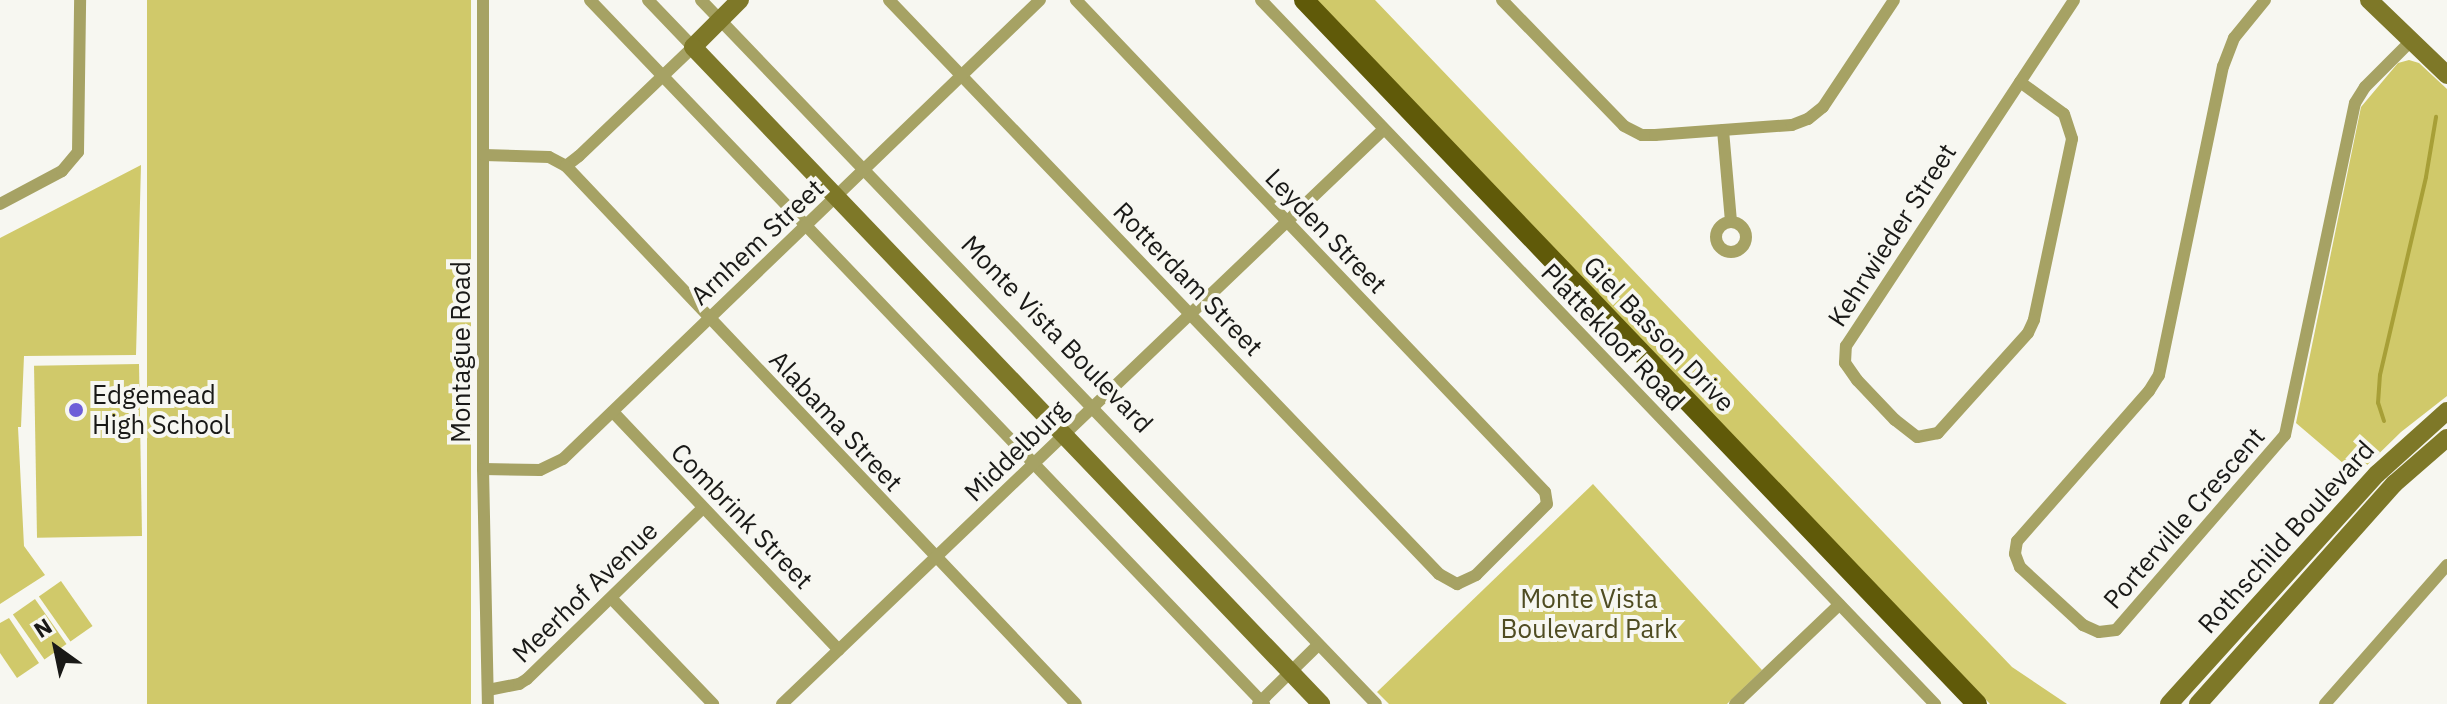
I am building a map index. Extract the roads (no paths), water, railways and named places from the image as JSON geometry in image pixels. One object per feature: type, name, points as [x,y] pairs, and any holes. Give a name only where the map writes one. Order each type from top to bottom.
[{"type":"main road","points":[[740,0],[693,47],[1321,704]]},
{"type":"main road","name":"Giel Basson Drive","points":[[1304,0],[1977,704]]},
{"type":"main road","points":[[2369,0],[2447,75]]},
{"type":"main road","name":"Rothschild Boulevard","points":[[2169,704],[2377,474],[2447,411]]},
{"type":"main road","name":"Rothschild Boulevard","points":[[2198,704],[2394,484],[2447,438]]},
{"type":"street","points":[[0,204],[62,171],[78,152],[81,138],[80,0]]},
{"type":"street","name":"Montague Road","points":[[483,0],[483,469],[488,704]]},
{"type":"street","points":[[590,0],[1261,703],[1318,645]]},
{"type":"street","points":[[484,155],[549,157],[566,166],[693,47],[648,0]]},
{"type":"street","name":"Monte Vista Boulevard","points":[[701,0],[1376,704]]},
{"type":"street","name":"Rotterdam Street","points":[[889,0],[1439,574],[1457,584]]},
{"type":"street","name":"Arnhem Street","points":[[483,469],[540,470],[554,466],[1040,0]]},
{"type":"street","name":"Leyden Street","points":[[1076,0],[1545,492],[1547,504],[1476,575],[1457,584]]},
{"type":"street","name":"Plattekloof Road","points":[[1261,0],[1935,704]]},
{"type":"street","points":[[1502,0],[1624,126],[1642,135],[1792,125],[1816,113],[1894,0]]},
{"type":"street","name":"Kehrwieder Street","points":[[2020,82],[2064,114],[2072,139],[2034,320],[2028,333],[1938,433],[1917,437],[1895,420],[1857,380],[1845,363],[1846,346],[2074,0]]},
{"type":"street","name":"Porterville Crescent","points":[[2265,0],[2234,38],[2223,66],[2159,375],[2149,391],[2017,541],[2015,554],[2020,567],[2083,625],[2099,632],[2116,630],[2285,435],[2355,103],[2365,87],[2412,40]]},
{"type":"street","name":"Middelburg","points":[[782,704],[1384,129]]},
{"type":"street","points":[[1723,130],[1731,222]]},
{"type":"street","name":"Alabama Street","points":[[566,166],[1076,704]]},
{"type":"street","name":"Combrink Street","points":[[613,412],[839,650]]},
{"type":"street","name":"Meerhof Avenue","points":[[488,690],[519,684],[527,679],[703,508]]},
{"type":"street","points":[[2325,704],[2447,565]]},
{"type":"street","points":[[612,599],[713,704]]},
{"type":"street","points":[[1741,702],[1839,605]]},
{"type":"waterway","points":[[2384,421],[2378,403],[2380,375],[2426,177],[2436,117]]},
{"type":"place","name":"Edgemead High School","points":[[76,410]]},
{"type":"park label","name":"Monte Vista Boulevard Park","points":[[1589,614]]}]
